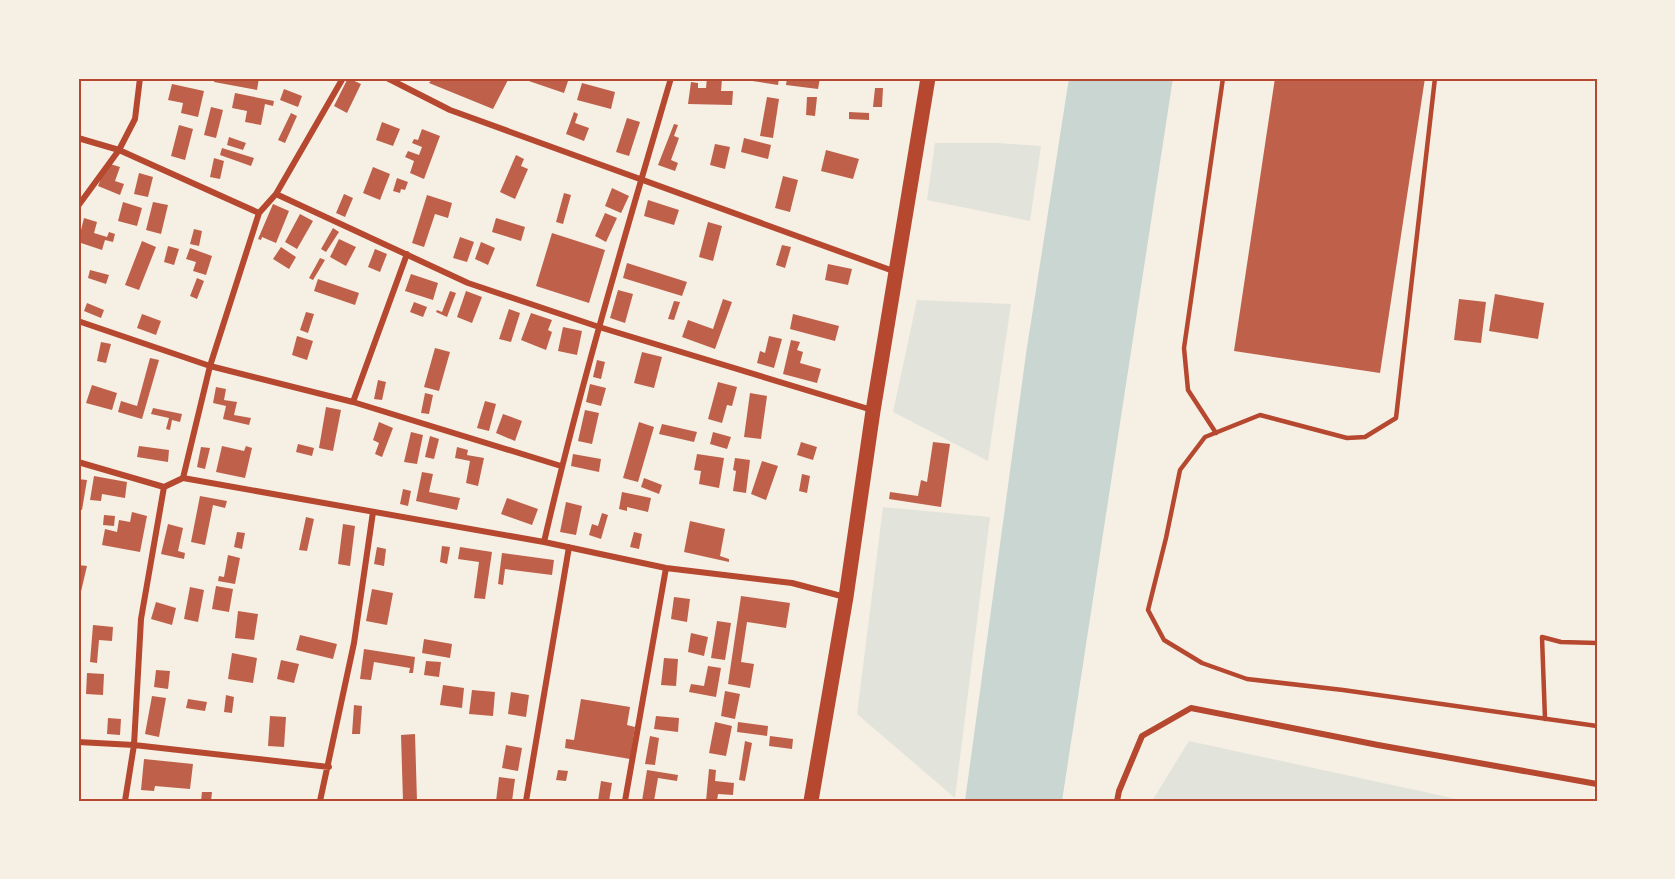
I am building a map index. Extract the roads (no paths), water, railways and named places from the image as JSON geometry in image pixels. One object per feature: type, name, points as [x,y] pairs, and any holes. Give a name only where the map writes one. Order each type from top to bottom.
[{"type":"main road","points":[[812,801],[928,78]]},
{"type":"street","points":[[78,206],[119,150],[135,119],[140,78]]},
{"type":"street","points":[[183,478],[210,366],[259,213],[276,194],[343,78]]},
{"type":"street","points":[[387,78],[450,110],[897,273]]},
{"type":"street","points":[[544,542],[561,466],[599,327],[671,78]]},
{"type":"street","points":[[78,138],[119,150],[259,213]]},
{"type":"street","points":[[276,194],[468,283],[599,327],[873,411]]},
{"type":"street","points":[[353,402],[407,254]]},
{"type":"street","points":[[78,321],[210,366],[353,402],[561,466]]},
{"type":"street","points":[[78,462],[164,487],[183,478],[544,542],[666,568],[792,584],[846,597]]},
{"type":"street","points":[[125,801],[134,745],[141,619],[164,487]]},
{"type":"street","points":[[320,801],[354,643],[373,512]]},
{"type":"street","points":[[526,801],[569,547]]},
{"type":"street","points":[[626,801],[666,568]]},
{"type":"street","points":[[1117,801],[1142,736],[1191,708],[1378,745],[1597,784]]},
{"type":"street","points":[[78,742],[134,745],[328,767]]},
{"type":"lane","points":[[1216,433],[1188,390],[1185,348],[1223,78]]},
{"type":"lane","points":[[1435,78],[1396,418],[1365,437],[1347,438],[1260,416],[1205,437],[1180,470],[1148,610],[1164,640],[1202,663],[1247,679],[1597,726]]},
{"type":"lane","points":[[1545,719],[1542,637],[1561,642],[1597,643]]}]
